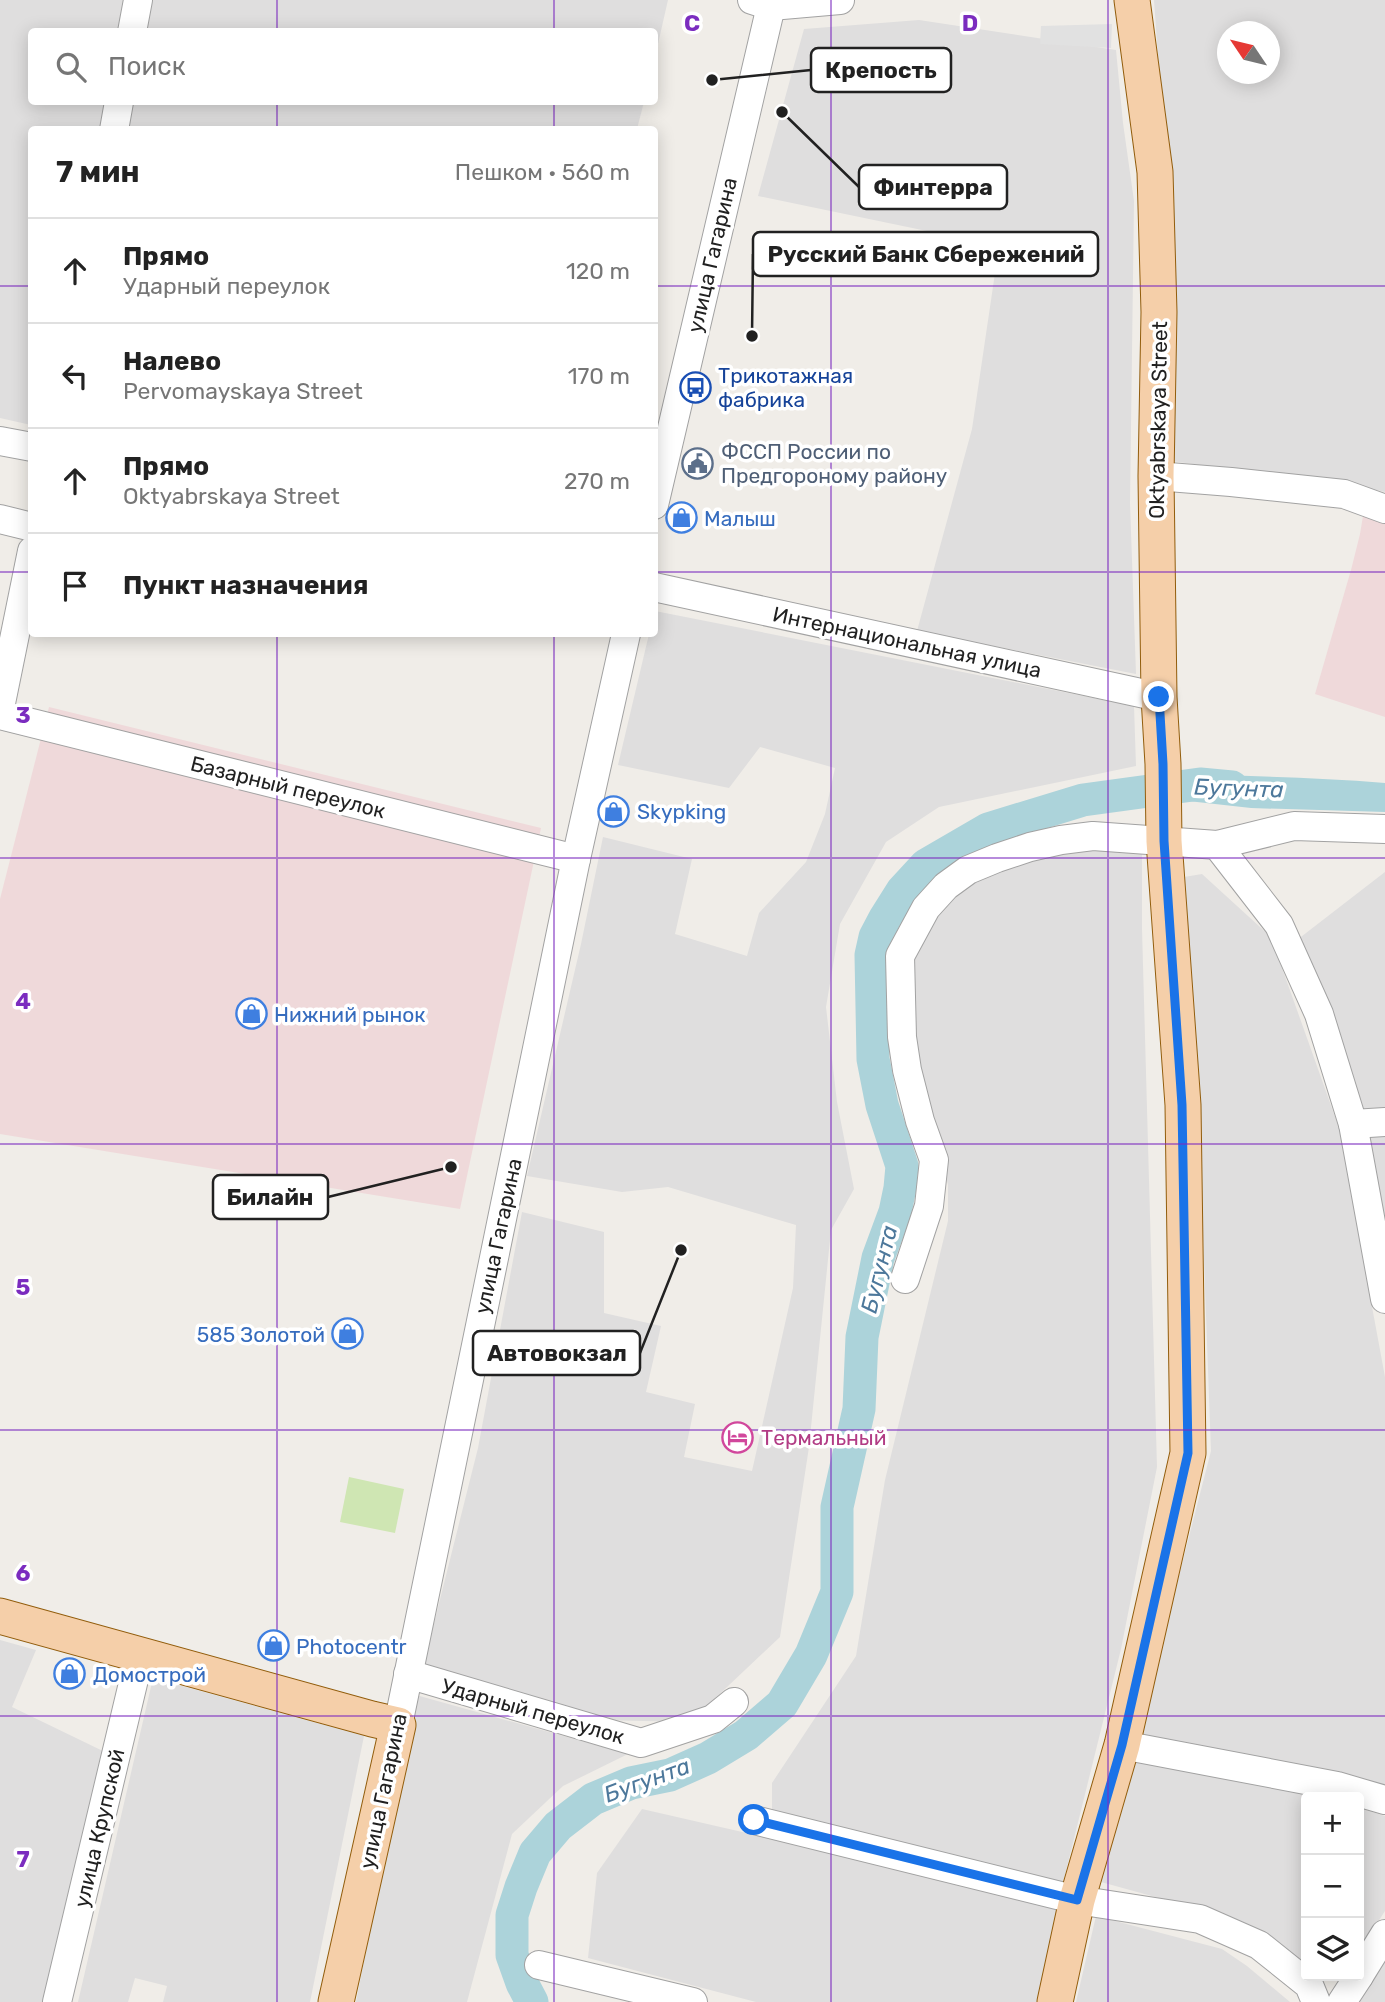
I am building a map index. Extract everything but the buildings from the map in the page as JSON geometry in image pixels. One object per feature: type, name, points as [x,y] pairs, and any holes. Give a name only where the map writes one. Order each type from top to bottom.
[{"type":"main road","name":"Oktyabrskaya Street","points":[[1055,2002],[1077,1900],[1122,1745],[1188,1453],[1182,1105],[1164,832],[1159,697],[1156,476],[1159,312],[1155,172],[1132,0]]},
{"type":"main road","points":[[0,1616],[398,1725]]},
{"type":"main road","name":"улица Гагарина","points":[[336,2002],[398,1725]]},
{"type":"street","points":[[133,28],[138,0]]},
{"type":"street","points":[[761,3],[840,0]]},
{"type":"street","name":"улица Гагарина","points":[[658,486],[761,3]]},
{"type":"street","points":[[115,126],[118,105]]},
{"type":"street","points":[[0,441],[28,446]]},
{"type":"street","points":[[1156,476],[1344,494],[1385,509]]},
{"type":"street","points":[[0,519],[28,526]]},
{"type":"street","points":[[0,708],[28,571]]},
{"type":"street","name":"Интернациональная улица","points":[[658,588],[1159,697]]},
{"type":"street","name":"улица Гагарина","points":[[398,1725],[576,859],[625,637]]},
{"type":"street","name":"Базарный переулок","points":[[0,715],[576,859]]},
{"type":"street","points":[[905,1279],[929,1206],[934,1160],[920,1121],[907,1070],[902,1037],[900,956],[926,908],[946,886],[968,870],[1030,847],[1062,840],[1164,832],[1217,845],[1294,826],[1385,829]]},
{"type":"street","points":[[1217,845],[1279,925],[1319,1014],[1353,1124],[1385,1299]]},
{"type":"street","points":[[1353,1124],[1385,1122]]},
{"type":"street","name":"улица Крупской","points":[[57,2002],[140,1654]]},
{"type":"street","name":"Ударный переулок","points":[[408,1674],[640,1743],[713,1719],[734,1702]]},
{"type":"street","points":[[1122,1745],[1337,1786],[1385,1800]]},
{"type":"street","points":[[754,1820],[1077,1900],[1200,1919],[1259,1945],[1309,1985],[1316,2002]]},
{"type":"street","points":[[1364,1968],[1385,1934]]},
{"type":"street","points":[[538,1965],[692,2002]]},
{"type":"street","points":[[1342,2002],[1356,1981]]},
{"type":"shaded area","points":[[0,0],[127,0],[122,28],[28,28],[28,105],[106,105],[102,126],[28,126],[28,424],[0,418]]},
{"type":"shaded area","points":[[149,0],[668,0],[658,44],[658,28],[144,28]]},
{"type":"shaded area","points":[[1154,0],[1385,0],[1385,492],[1171,461],[1169,213]]},
{"type":"shaded area","points":[[919,20],[1116,50],[1134,201],[1130,503],[1136,674],[917,631],[972,429],[999,246],[758,196],[804,29]]},
{"type":"shaded area","points":[[1112,24],[1111,48],[1040,44],[1041,26]]},
{"type":"shaded area","points":[[129,105],[643,105],[638,126],[125,126]]},
{"type":"shaded area","points":[[1367,492],[1385,497],[1385,717],[1315,694],[1351,570]]},
{"type":"shaded area","points":[[658,612],[1134,706],[1136,766],[939,807],[886,842],[840,924],[826,1007],[837,1102],[854,1189],[831,1230],[809,1447],[780,1637],[690,1722],[597,1720],[422,1671],[478,1448],[522,1212],[604,1232],[604,1313],[661,1326],[646,1392],[695,1404],[684,1457],[752,1471],[793,1288],[796,1225],[668,1187],[622,1192],[527,1176],[603,837],[692,859],[675,934],[747,956],[759,913],[806,862],[825,814],[835,768],[760,747],[729,788],[618,765],[648,637],[658,637]]},
{"type":"shaded area","name":"Нижний рынок","points":[[49,707],[541,828],[460,1209],[0,1134],[0,899]]},
{"type":"shaded area","points":[[1090,842],[1142,849],[1157,1467],[1121,1649],[1062,1887],[772,1810],[772,1783],[856,1656],[885,1480],[948,1221],[948,1185],[917,1060],[910,958],[935,914],[971,878]]},
{"type":"shaded area","points":[[1385,872],[1385,1111],[1361,1112],[1297,940]]},
{"type":"shaded area","points":[[1202,874],[1271,937],[1339,1128],[1385,1377],[1385,1789],[1137,1739],[1211,1451],[1198,1097],[1184,877]]},
{"type":"shaded area","points":[[1385,1133],[1385,1221],[1367,1135]]},
{"type":"shaded area","points":[[0,1640],[36,1650],[12,1707],[107,1753],[51,2002],[0,2002]]},
{"type":"shaded area","points":[[153,1678],[364,1736],[310,2002],[163,2002],[167,1986],[135,1978],[128,2002],[78,2002]]},
{"type":"shaded area","points":[[416,1695],[628,1754],[563,1786],[512,1834],[467,2002],[356,2002]]},
{"type":"shaded area","points":[[1133,1760],[1301,1793],[1301,1967],[1206,1911],[1101,1882]]},
{"type":"shaded area","points":[[642,1809],[1059,1905],[1037,2002],[756,2002],[588,1958],[597,1873]]},
{"type":"shaded area","points":[[1364,1810],[1385,1816],[1385,1911],[1364,1943]]},
{"type":"shaded area","points":[[1096,1916],[1222,1949],[1290,2002],[1076,2002]]},
{"type":"shaded area","points":[[1385,1949],[1385,2002],[1351,2002]]},
{"type":"green space","points":[[349,1477],[404,1489],[395,1533],[340,1522]]},
{"type":"water","points":[[1186,773],[1385,783],[1385,812],[1251,808],[1188,801]]},
{"type":"waterway","name":"Бугунта","points":[[532,2002],[512,1955],[512,1915],[535,1853],[558,1826],[593,1799],[631,1783],[670,1775],[708,1758],[746,1735],[782,1704],[811,1655],[837,1592],[837,1507],[859,1409],[862,1337],[878,1258],[895,1212],[902,1166],[882,1105],[873,1059],[871,955],[875,937],[885,918],[902,891],[926,865],[988,829],[1083,800],[1200,784],[1232,787]]},
{"type":"place","name":"Крепость","points":[[712,80]]},
{"type":"place","name":"Финтерра","points":[[782,112]]},
{"type":"place","name":"Русский Банк Сбережений","points":[[752,336]]},
{"type":"place","name":"Трикотажная фабрика","points":[[695,387]]},
{"type":"place","name":"ФССП России по Предгороному району","points":[[698,463]]},
{"type":"place","name":"Малыш","points":[[681,518]]},
{"type":"place","name":"Skypking","points":[[614,811]]},
{"type":"place","name":"Нижний рынок","points":[[251,1014]]},
{"type":"place","name":"Билайн","points":[[451,1167]]},
{"type":"place","name":"Автовокзал","points":[[681,1250]]},
{"type":"place","name":"585 Золотой","points":[[348,1334]]},
{"type":"place","name":"Термальный","points":[[738,1437]]},
{"type":"place","name":"Photocentr","points":[[273,1646]]},
{"type":"place","name":"Домострой","points":[[70,1674]]},
{"type":"route","points":[[754,1820],[1077,1900],[1122,1745],[1188,1453],[1182,1105],[1164,841],[1159,697]]}]
